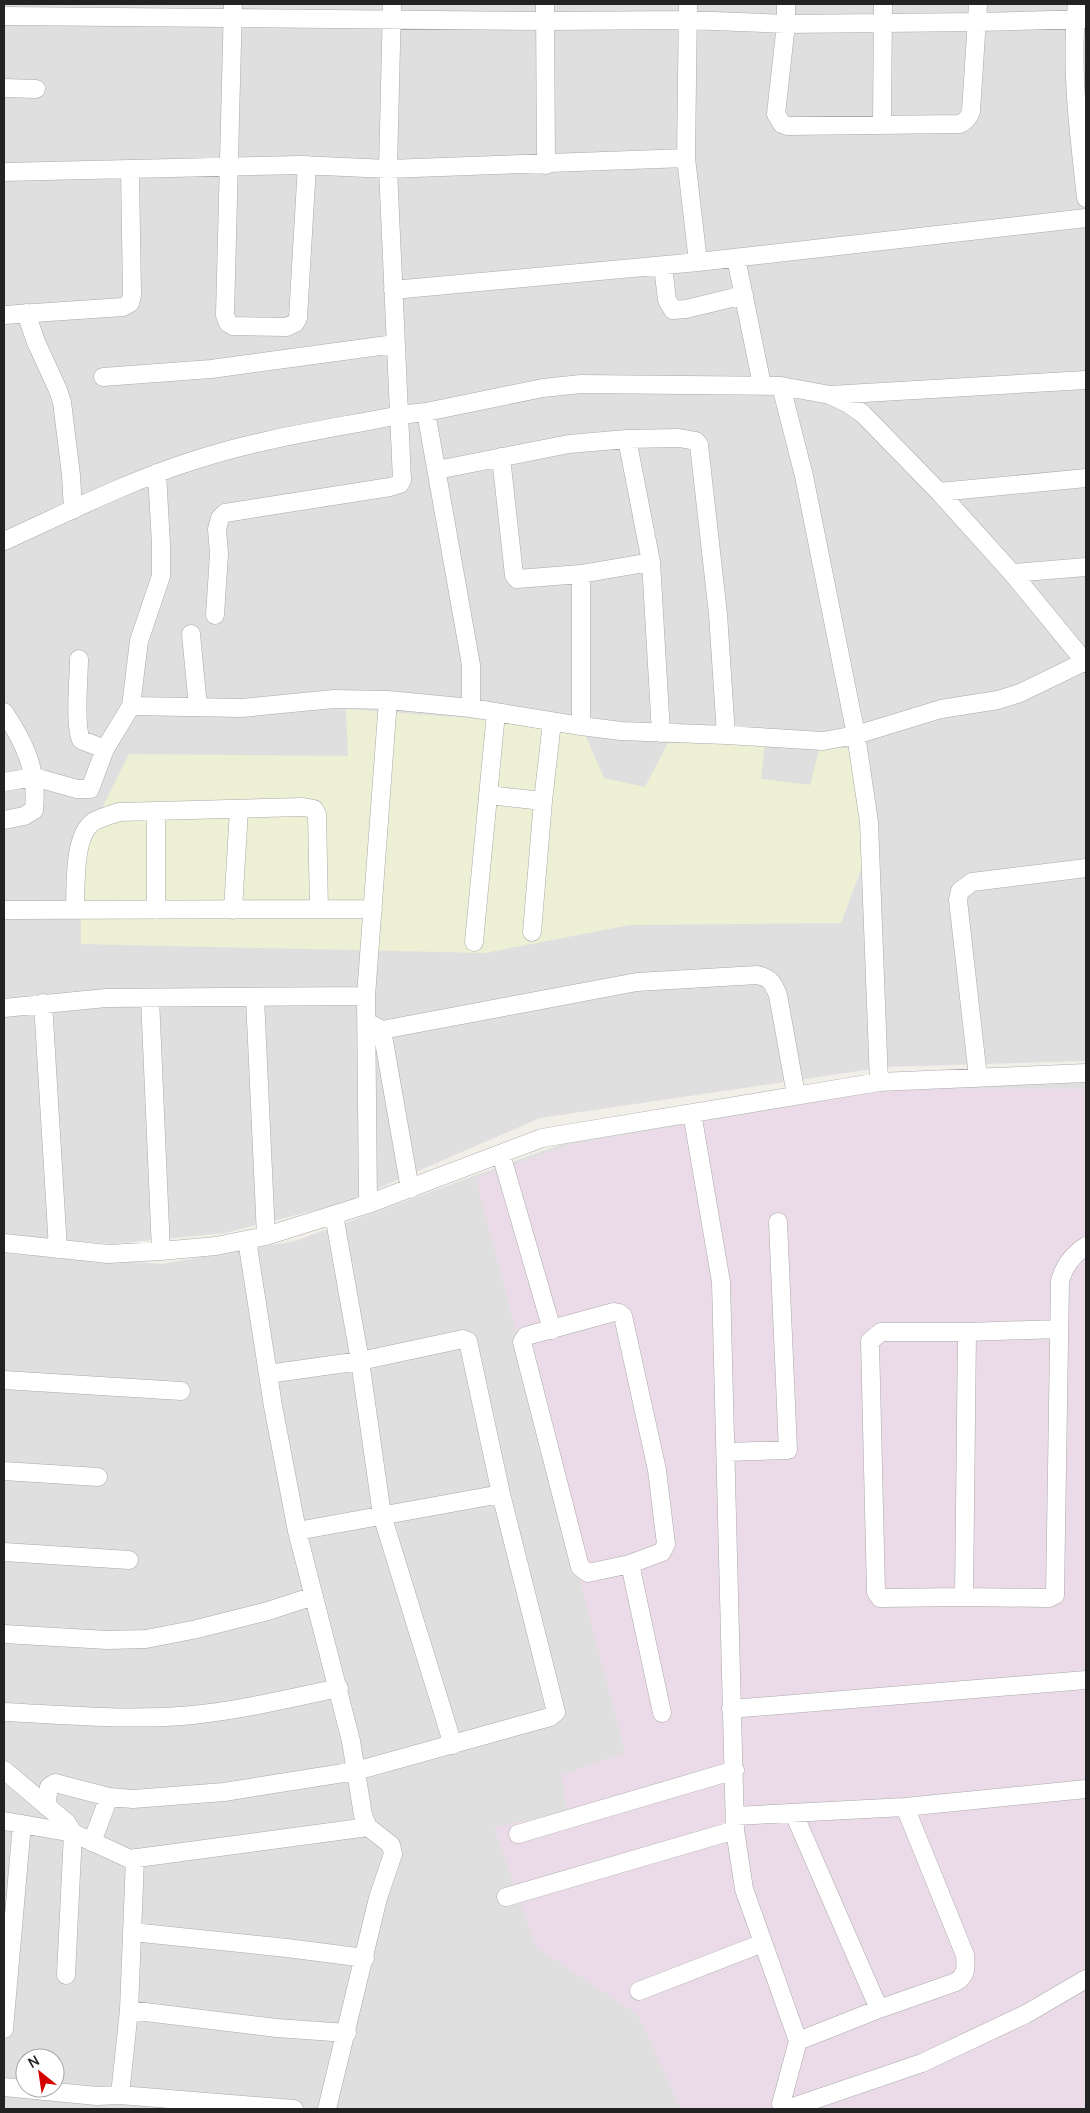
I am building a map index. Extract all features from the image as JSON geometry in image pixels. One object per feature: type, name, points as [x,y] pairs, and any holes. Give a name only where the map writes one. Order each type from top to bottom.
[{"type":"street","points":[[786,4],[786,24],[776,114],[782,124],[787,126],[960,124],[967,119],[971,111],[978,4]]},
{"type":"street","points":[[882,125],[883,4]]},
{"type":"street","points":[[233,11],[226,319],[233,326],[287,327],[295,323],[298,318],[307,165]]},
{"type":"street","points":[[4,16],[233,11],[688,12],[786,24],[978,22],[1080,14],[1074,49],[1082,116],[1086,198]]},
{"type":"street","points":[[214,615],[219,554],[217,529],[222,515],[397,486],[402,480],[388,169],[392,12]]},
{"type":"street","points":[[546,12],[546,165]]},
{"type":"street","points":[[688,12],[686,158],[698,262]]},
{"type":"street","points":[[4,88],[36,89]]},
{"type":"street","points":[[4,172],[307,165],[388,169],[546,165],[686,158]]},
{"type":"street","points":[[4,315],[123,307],[130,303],[132,295],[130,170]]},
{"type":"street","points":[[393,290],[663,266],[1086,218]]},
{"type":"street","points":[[736,258],[762,386]]},
{"type":"street","points":[[663,266],[667,300],[673,310],[686,309],[744,295]]},
{"type":"street","points":[[26,313],[36,342],[62,402],[71,475],[73,510]]},
{"type":"street","points":[[103,377],[211,369],[395,344]]},
{"type":"street","points":[[4,540],[157,474],[221,452],[400,415],[426,412],[565,385],[781,386],[830,394],[1086,380]]},
{"type":"street","points":[[781,386],[804,476],[856,735],[869,822],[879,1082]]},
{"type":"street","points":[[131,706],[242,708],[334,699],[388,700],[471,708],[581,726],[662,733],[823,741],[856,735],[941,709],[998,700],[1020,693],[1085,662],[1012,573],[939,492],[863,414],[830,394]]},
{"type":"street","points":[[426,412],[471,665],[471,708]]},
{"type":"street","points":[[437,470],[569,444],[626,439],[692,439],[698,445],[718,614],[726,735]]},
{"type":"street","points":[[626,439],[651,562],[662,733]]},
{"type":"street","points":[[501,457],[515,577],[520,580],[581,574],[651,562]]},
{"type":"street","points":[[4,782],[34,777],[90,789],[105,749],[131,706],[139,642],[161,576],[157,474]]},
{"type":"street","points":[[939,492],[1086,478]]},
{"type":"street","points":[[1012,573],[1086,567]]},
{"type":"street","points":[[581,574],[581,726]]},
{"type":"street","points":[[192,634],[198,707]]},
{"type":"street","points":[[79,659],[78,721],[80,738],[105,749]]},
{"type":"street","points":[[368,1204],[366,996],[388,700]]},
{"type":"street","points":[[4,712],[20,735],[34,777],[34,810],[24,816],[4,820]]},
{"type":"street","points":[[474,942],[496,713]]},
{"type":"street","points":[[532,932],[552,722]]},
{"type":"street","points":[[488,795],[543,801]]},
{"type":"street","points":[[74,909],[78,854],[81,843],[92,823],[119,812],[303,807],[316,811],[319,909]]},
{"type":"street","points":[[234,910],[239,809]]},
{"type":"street","points":[[156,811],[156,910]]},
{"type":"street","points":[[978,1078],[958,900],[960,891],[972,882],[1086,868]]},
{"type":"street","points":[[4,910],[372,909]]},
{"type":"street","points":[[365,1024],[374,1025],[382,1030],[636,982],[757,975],[773,982],[778,996],[796,1095]]},
{"type":"street","points":[[4,1008],[106,998],[366,996]]},
{"type":"street","points":[[150,998],[161,1251]]},
{"type":"street","points":[[255,998],[266,1236]]},
{"type":"street","points":[[43,1003],[58,1249]]},
{"type":"street","points":[[382,1030],[410,1189]]},
{"type":"street","points":[[4,1242],[108,1254],[161,1251],[247,1240],[266,1236],[368,1204],[542,1138],[879,1082],[1086,1073]]},
{"type":"street","points":[[692,1113],[721,1282],[735,1823],[744,1890],[798,2041],[781,2104],[785,2109],[922,2062],[1026,2014],[1086,1979]]},
{"type":"street","points":[[501,1154],[552,1330]]},
{"type":"street","points":[[334,1215],[360,1361],[382,1515],[453,1745]]},
{"type":"street","points":[[726,1452],[788,1450],[778,1222]]},
{"type":"street","points":[[247,1240],[268,1374],[297,1530],[339,1688],[363,1815],[368,1827],[388,1840],[393,1854],[381,1889],[327,2109]]},
{"type":"street","points":[[1058,1329],[882,1332],[870,1341],[877,1596],[882,1600],[964,1596],[1049,1598],[1055,1595],[1060,1281],[1063,1271],[1073,1256],[1086,1246]]},
{"type":"street","points":[[614,1312],[619,1312],[623,1316],[657,1470],[666,1544],[662,1552],[630,1564],[588,1573],[580,1567],[522,1342],[526,1336],[614,1312]]},
{"type":"street","points":[[964,1596],[967,1332]]},
{"type":"street","points":[[46,1806],[49,1787],[56,1783],[109,1797],[146,1798],[224,1792],[356,1771],[453,1745],[555,1714],[557,1709],[501,1494],[468,1341],[463,1339],[360,1361],[268,1374]]},
{"type":"street","points":[[4,1380],[182,1391]]},
{"type":"street","points":[[4,1471],[98,1476]]},
{"type":"street","points":[[297,1530],[501,1494]]},
{"type":"street","points":[[4,1552],[129,1560]]},
{"type":"street","points":[[630,1564],[662,1712]]},
{"type":"street","points":[[4,1634],[107,1640],[146,1639],[197,1629],[268,1611],[314,1596]]},
{"type":"street","points":[[731,1709],[1086,1680]]},
{"type":"street","points":[[4,1712],[118,1718],[186,1715],[234,1709],[339,1688]]},
{"type":"street","points":[[4,1770],[67,1823],[73,1833],[66,1975]]},
{"type":"street","points":[[518,1834],[734,1770]]},
{"type":"street","points":[[506,1897],[735,1823],[794,1814],[905,1807],[1086,1789]]},
{"type":"street","points":[[92,1842],[109,1797]]},
{"type":"street","points":[[798,2041],[879,2009],[956,1982],[962,1978],[967,1968],[965,1955],[905,1807]]},
{"type":"street","points":[[794,1814],[879,2009]]},
{"type":"street","points":[[4,1822],[73,1833],[130,1859],[368,1827]]},
{"type":"street","points":[[4,2029],[22,1824]]},
{"type":"street","points":[[120,2095],[129,2010],[135,1858]]},
{"type":"street","points":[[132,1932],[365,1958]]},
{"type":"street","points":[[639,1991],[763,1943]]},
{"type":"street","points":[[129,2010],[277,2028],[347,2033]]},
{"type":"street","points":[[4,2087],[97,2103],[120,2095],[294,2109]]},
{"type":"shaded area","points":[[4,4],[1086,4],[1086,1061],[886,1067],[540,1118],[347,1202],[225,1233],[112,1244],[4,1235]]},
{"type":"shaded area","points":[[1086,1082],[1086,2109],[4,2109],[4,1253],[162,1264],[295,1241],[573,1140],[890,1085]]},
{"type":"shaded area","points":[[892,1089],[1086,1089],[1086,2109],[681,2109],[638,2015],[536,1947],[494,1827],[568,1812],[561,1775],[625,1753],[476,1178],[573,1144]]},
{"type":"green space","points":[[346,709],[484,719],[584,732],[604,778],[645,787],[668,743],[765,744],[761,779],[810,785],[820,746],[853,749],[869,848],[841,923],[630,925],[485,953],[81,944],[80,852],[129,754],[348,756]]}]
